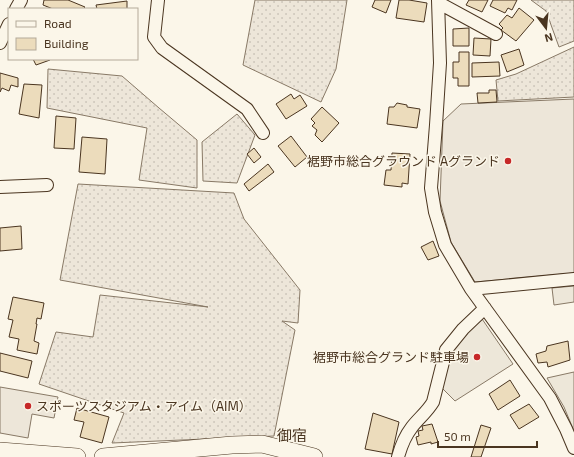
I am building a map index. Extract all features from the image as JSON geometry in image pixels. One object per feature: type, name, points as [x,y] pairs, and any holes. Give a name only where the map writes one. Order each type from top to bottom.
[{"type":"street","points":[[158,0],[154,37],[162,48],[247,109],[262,133]]},
{"type":"street","points":[[438,2],[496,34]]},
{"type":"street","points":[[438,2],[440,63],[431,188],[435,212],[445,245],[471,289],[550,398],[574,448]]},
{"type":"street","points":[[0,43],[8,26]]},
{"type":"street","points":[[0,187],[47,185]]},
{"type":"street","points":[[471,289],[574,279]]},
{"type":"street","points":[[398,457],[402,444],[412,427],[429,409],[433,402],[446,350],[463,329],[485,308]]},
{"type":"street","points":[[103,457],[128,456],[232,445],[262,444],[314,457]]},
{"type":"street","points":[[0,451],[77,457]]},
{"type":"shaded area","points":[[255,0],[347,0],[336,69],[321,102],[243,65]]},
{"type":"shaded area","points":[[531,0],[574,0],[574,41],[559,47],[546,11]]},
{"type":"shaded area","points":[[574,47],[574,97],[498,101],[496,80],[516,74]]},
{"type":"shaded area","points":[[48,69],[122,76],[197,140],[197,188],[139,180],[147,128],[47,108]]},
{"type":"shaded area","name":"裾野市総合グラウンド Aグランド","points":[[574,99],[574,273],[475,282],[451,242],[440,201],[443,121],[461,104]]},
{"type":"shaded area","points":[[237,114],[255,135],[237,183],[203,181],[202,142]]},
{"type":"shaded area","points":[[78,184],[234,193],[244,219],[300,290],[298,323],[282,321],[295,330],[274,436],[112,443],[124,413],[39,384],[56,332],[93,337],[100,295],[208,307],[60,280]]},
{"type":"shaded area","points":[[574,286],[574,302],[554,305],[552,288]]},
{"type":"shaded area","name":"裾野市総合グランド駐車場","points":[[480,316],[513,364],[455,401],[441,387],[448,350]]},
{"type":"shaded area","points":[[574,372],[574,431],[564,407],[547,378]]},
{"type":"shaded area","name":"スポーツスタジアム・アイム（AIM）","points":[[0,387],[58,397],[54,418],[32,414],[28,438],[0,433]]},
{"type":"building","points":[[44,0],[68,0],[85,7],[50,8],[43,5]]},
{"type":"building","points":[[375,0],[391,0],[386,13],[372,7]]},
{"type":"building","points":[[399,0],[427,3],[424,22],[396,18]]},
{"type":"building","points":[[469,0],[488,0],[482,12],[466,5]]},
{"type":"building","points":[[493,0],[517,0],[512,10],[508,8],[505,13],[490,6]]},
{"type":"building","points":[[127,1],[127,8],[97,8],[96,5]]},
{"type":"building","points":[[519,8],[534,20],[516,41],[501,30],[503,28],[499,24],[507,15],[512,18]]},
{"type":"building","points":[[469,28],[469,46],[453,46],[453,29]]},
{"type":"building","points":[[474,38],[491,39],[490,56],[473,55]]},
{"type":"building","points":[[519,49],[524,65],[507,72],[501,55]]},
{"type":"building","points":[[459,52],[469,52],[469,86],[458,86],[458,78],[453,78],[453,62],[459,62]]},
{"type":"building","points":[[34,60],[50,60],[36,65]]},
{"type":"building","points":[[499,62],[500,76],[472,77],[472,63]]},
{"type":"building","points":[[0,73],[18,78],[18,87],[11,85],[9,91],[2,88],[0,92]]},
{"type":"building","points":[[24,84],[42,85],[39,118],[19,114]]},
{"type":"building","points":[[489,90],[496,90],[497,102],[478,103],[477,93],[489,93]]},
{"type":"building","points":[[291,94],[294,99],[300,95],[307,106],[286,119],[276,104]]},
{"type":"building","points":[[397,103],[407,105],[407,107],[420,109],[417,128],[387,124],[389,107],[394,107]]},
{"type":"building","points":[[322,107],[339,123],[322,142],[315,135],[317,130],[312,126],[315,123],[311,119]]},
{"type":"building","points":[[56,116],[76,118],[74,149],[54,148]]},
{"type":"building","points":[[291,136],[307,157],[295,167],[278,146]]},
{"type":"building","points":[[82,137],[107,139],[105,174],[79,172]]},
{"type":"building","points":[[254,148],[261,157],[254,163],[247,154]]},
{"type":"building","points":[[392,153],[410,154],[408,184],[402,183],[402,187],[384,185],[386,170],[391,170]]},
{"type":"building","points":[[268,164],[274,172],[249,191],[244,184]]},
{"type":"building","points":[[21,226],[22,249],[0,251],[0,228]]},
{"type":"building","points":[[433,241],[439,256],[428,260],[421,247]]},
{"type":"building","points":[[13,297],[44,303],[41,319],[37,318],[36,324],[34,341],[39,343],[37,354],[17,350],[19,339],[9,337],[13,320],[8,319]]},
{"type":"building","points":[[568,341],[570,360],[548,367],[547,362],[538,363],[536,354],[546,351],[547,346]]},
{"type":"building","points":[[0,353],[32,361],[28,378],[0,371]]},
{"type":"building","points":[[510,380],[520,396],[498,410],[489,394]]},
{"type":"building","points":[[529,404],[539,417],[519,429],[510,415]]},
{"type":"building","points":[[77,408],[109,417],[102,443],[80,437],[84,422],[74,420]]},
{"type":"building","points":[[373,413],[399,422],[392,454],[365,449]]},
{"type":"building","points":[[432,424],[438,442],[418,445],[416,437],[419,436],[418,431],[423,430],[422,426]]},
{"type":"building","points":[[481,425],[491,428],[481,457],[471,457]]},
{"type":"place","name":"裾野市総合グラウンド Aグランド","points":[[508,161]]},
{"type":"place","name":"裾野市総合グランド駐車場","points":[[477,357]]},
{"type":"place","name":"スポーツスタジアム・アイム（AIM）","points":[[28,406]]},
{"type":"district","name":"御宿","points":[[292,435]]}]
